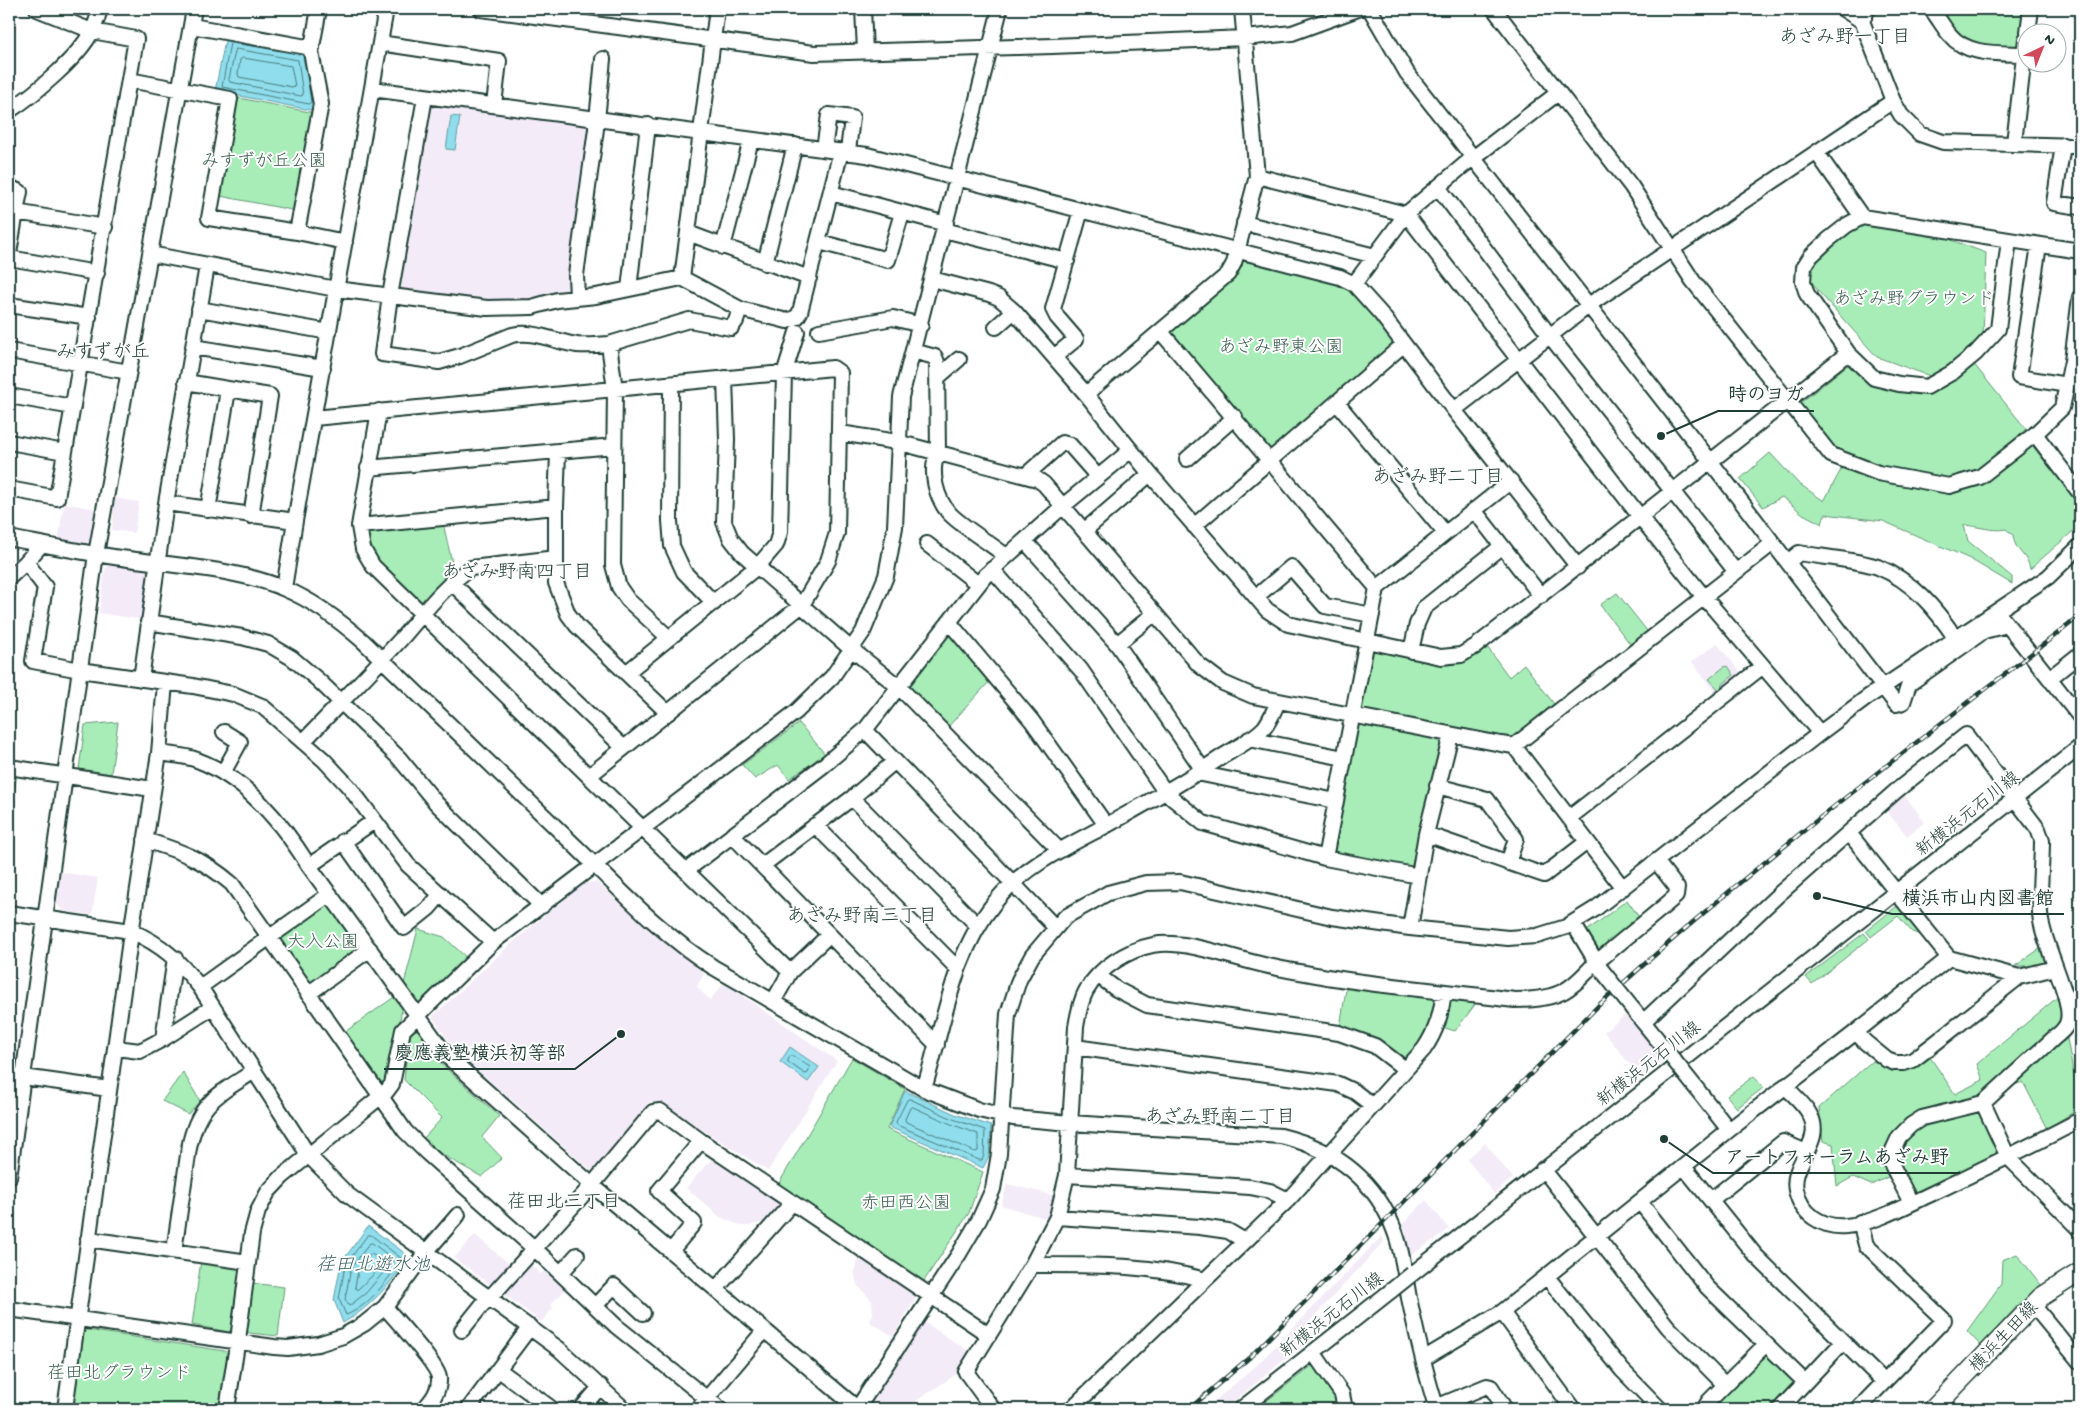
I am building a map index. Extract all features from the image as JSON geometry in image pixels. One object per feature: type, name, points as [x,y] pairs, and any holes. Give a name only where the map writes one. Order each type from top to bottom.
[{"type":"main road","name":"横浜生田線","points":[[1933,1409],[2033,1305],[2080,1272]]},
{"type":"street","points":[[9,489],[57,498],[136,39],[92,31],[37,9]]},
{"type":"street","points":[[9,111],[25,100],[74,56],[92,31],[100,9]]},
{"type":"street","points":[[9,1177],[96,554],[130,372],[178,89],[194,9]]},
{"type":"street","points":[[298,232],[321,104],[312,48],[319,9]]},
{"type":"street","points":[[284,588],[386,9]]},
{"type":"street","points":[[481,9],[550,13],[713,40],[814,53],[1245,38],[1292,33],[1358,9]]},
{"type":"street","points":[[682,278],[717,9]]},
{"type":"street","points":[[863,9],[865,51]]},
{"type":"street","points":[[227,1409],[252,1233],[258,1211],[268,1192],[282,1177],[381,1098],[392,1084],[403,1030],[493,942],[796,712],[832,677],[869,621],[886,576],[892,548],[901,397],[921,325],[1000,9]]},
{"type":"street","points":[[1086,394],[1228,274],[1234,263],[1256,176],[1242,9]]},
{"type":"street","points":[[1370,9],[1407,73],[1885,687],[1896,704],[1904,702],[1909,684],[1984,631],[2007,624]]},
{"type":"street","points":[[1494,9],[1631,186],[1693,281],[1787,402],[1831,455],[1878,473],[1949,486],[1980,477],[2035,434],[2062,408],[2080,297]]},
{"type":"street","points":[[1843,9],[1865,15],[1893,101],[1901,115],[1920,134],[1933,140],[1969,144],[2014,143],[2080,146]]},
{"type":"street","points":[[1931,9],[1950,35],[1966,48],[1977,51],[2016,53]]},
{"type":"street","points":[[2030,22],[2032,9]]},
{"type":"street","points":[[192,26],[312,48]]},
{"type":"street","points":[[380,44],[499,61],[494,104]]},
{"type":"street","points":[[576,297],[576,275],[596,129],[603,60]]},
{"type":"street","points":[[2014,143],[2022,72]]},
{"type":"street","points":[[129,80],[230,99],[209,218],[298,232],[345,242]]},
{"type":"street","points":[[372,88],[596,120],[844,151],[882,158],[1340,277],[1354,284],[1381,314],[1404,346],[1578,567]]},
{"type":"street","points":[[1354,284],[1406,214],[1473,158],[1558,93]]},
{"type":"street","points":[[425,97],[390,296],[382,354],[439,362],[521,333],[578,345],[609,344],[689,320],[731,328],[736,322],[740,309]]},
{"type":"street","points":[[1454,410],[1587,306],[1893,101]]},
{"type":"street","points":[[150,254],[336,289],[487,308],[532,307],[682,278],[740,309],[787,321],[797,317],[852,118],[829,114],[824,149]]},
{"type":"street","points":[[629,289],[648,126]]},
{"type":"street","points":[[723,247],[751,140]]},
{"type":"street","points":[[765,263],[795,145]]},
{"type":"street","points":[[2062,145],[2054,203],[2080,207]]},
{"type":"street","points":[[1817,153],[1862,217]]},
{"type":"street","points":[[1256,176],[1406,214],[1704,597],[1820,733]]},
{"type":"street","points":[[9,187],[20,192],[9,253]]},
{"type":"street","points":[[1438,187],[1550,336],[1736,572]]},
{"type":"street","points":[[831,193],[1067,261]]},
{"type":"street","points":[[1054,357],[1076,339],[1057,317],[1053,309],[1081,210]]},
{"type":"street","points":[[16,212],[104,227]]},
{"type":"street","points":[[819,242],[888,260],[902,212]]},
{"type":"street","points":[[2009,240],[1998,329],[1976,353],[1953,372],[1927,387],[1899,384],[1874,378],[1848,353],[1807,294],[1803,282],[1804,267],[1828,240],[1847,225],[1862,217],[2080,251]]},
{"type":"street","points":[[1244,223],[1375,256]]},
{"type":"street","points":[[688,233],[809,278]]},
{"type":"street","points":[[2039,245],[2018,377],[2067,385]]},
{"type":"street","points":[[9,258],[96,273]]},
{"type":"street","points":[[141,679],[166,504],[207,266]]},
{"type":"street","points":[[932,279],[990,294],[999,298],[1014,311],[1267,610],[1288,624],[1441,657],[1461,654],[1476,646],[1641,518],[1848,353]]},
{"type":"street","points":[[9,305],[89,317]]},
{"type":"street","points":[[199,309],[329,332]]},
{"type":"street","points":[[996,327],[1014,311]]},
{"type":"street","points":[[819,331],[892,318],[921,325]]},
{"type":"street","points":[[626,673],[758,566],[776,546],[780,532],[784,374],[797,332]]},
{"type":"street","points":[[1161,332],[1235,417],[1269,461],[1377,588]]},
{"type":"street","points":[[609,344],[615,390],[613,565],[619,587],[628,600],[668,638]]},
{"type":"street","points":[[1194,526],[1404,346]]},
{"type":"street","points":[[193,347],[323,368]]},
{"type":"street","points":[[9,351],[130,372]]},
{"type":"street","points":[[913,351],[935,357],[938,452],[934,460],[933,474],[940,496],[950,513],[1006,556]]},
{"type":"street","points":[[937,378],[959,359]]},
{"type":"street","points":[[314,418],[833,368],[840,372],[837,532],[828,561],[802,605],[589,776]]},
{"type":"street","points":[[725,378],[727,440],[724,522],[731,539],[742,553],[851,649],[899,687],[1059,850]]},
{"type":"street","points":[[186,382],[270,396],[251,516]]},
{"type":"street","points":[[671,384],[670,521],[672,546],[684,572],[714,603]]},
{"type":"street","points":[[208,510],[228,390]]},
{"type":"street","points":[[9,396],[73,407]]},
{"type":"street","points":[[1337,403],[1445,533]]},
{"type":"street","points":[[379,411],[359,526],[362,549],[373,566],[790,972]]},
{"type":"street","points":[[1187,459],[1235,417]]},
{"type":"street","points":[[840,433],[897,442],[1026,475],[1041,482],[1191,657],[1208,673],[1240,692],[1278,702],[1514,746],[1622,888]]},
{"type":"street","points":[[2035,434],[2080,493]]},
{"type":"street","points":[[9,442],[65,452]]},
{"type":"street","points":[[1026,475],[1062,443],[1070,445],[1098,477]]},
{"type":"street","points":[[368,468],[614,446]]},
{"type":"street","points":[[687,870],[824,765],[865,730],[978,584],[992,569],[1063,506],[1131,450]]},
{"type":"street","points":[[558,452],[556,583],[568,614],[577,626],[668,713]]},
{"type":"street","points":[[1084,531],[1150,474]]},
{"type":"street","points":[[1325,858],[1377,588],[1510,481]]},
{"type":"street","points":[[166,504],[295,521]]},
{"type":"street","points":[[359,526],[556,507]]},
{"type":"street","points":[[1474,510],[1541,596]]},
{"type":"street","points":[[9,538],[96,554],[236,574],[284,588],[314,603],[338,620],[382,659],[595,865],[681,944],[705,962],[924,1088],[956,1102],[1000,1115],[1070,1123],[1281,1136],[1305,1142],[1329,1153],[1346,1164],[1363,1180],[1383,1206],[1389,1219],[1399,1245],[1435,1408],[1487,1386],[1491,1387],[1505,1409]]},
{"type":"street","points":[[1025,541],[1117,644],[1200,772],[1336,801]]},
{"type":"street","points":[[1514,746],[1773,543]]},
{"type":"street","points":[[9,578],[42,544]]},
{"type":"street","points":[[927,544],[978,584]]},
{"type":"street","points":[[1411,651],[1417,624],[1424,608],[1502,546]]},
{"type":"street","points":[[159,753],[196,759],[223,773],[263,805],[292,839],[309,866],[447,1056],[592,1185],[857,1409],[979,1220],[993,1189],[999,1154],[1007,1023],[1015,991],[1032,956],[1066,917],[1108,893],[1146,883],[1180,882],[1332,917],[1410,928],[1508,938],[1537,936],[1573,923],[1622,888],[1820,733],[2048,577],[2080,546]]},
{"type":"street","points":[[1788,562],[1799,552],[1877,566],[1913,587],[1925,598],[1956,639]]},
{"type":"street","points":[[303,742],[423,615],[451,582],[471,568],[556,558]]},
{"type":"street","points":[[26,562],[45,587],[33,660],[80,670],[233,694],[268,711],[350,788],[408,865],[493,942]]},
{"type":"street","points":[[1256,597],[1291,567],[1325,606],[1372,615]]},
{"type":"street","points":[[992,569],[1081,670],[1166,793],[1207,825],[1325,858],[1419,876]]},
{"type":"street","points":[[451,582],[624,748]]},
{"type":"street","points":[[1998,611],[2080,717]]},
{"type":"street","points":[[1117,644],[1154,614]]},
{"type":"street","points":[[148,622],[242,637],[268,644],[292,658],[399,758],[437,804],[542,906]]},
{"type":"street","points":[[949,622],[1032,721],[1106,825]]},
{"type":"street","points":[[2050,678],[2080,654]]},
{"type":"street","points":[[1569,818],[1763,666]]},
{"type":"street","points":[[64,1409],[152,789],[159,753],[165,683]]},
{"type":"street","points":[[924,1088],[958,969],[978,926],[995,902],[1013,882],[1033,866],[1059,850],[1166,793],[1249,739],[1263,729],[1278,702]]},
{"type":"street","points":[[865,730],[894,762],[1013,882],[1055,928]]},
{"type":"street","points":[[223,773],[245,745],[224,732]]},
{"type":"street","points":[[1410,928],[1426,834],[1451,735]]},
{"type":"street","points":[[1643,1022],[1779,894],[1896,791],[1966,735],[2038,829],[2042,840],[2040,915],[2067,1006],[2069,1020],[2067,1025],[1983,1103],[1922,1118],[1911,1125],[1899,1137],[1892,1150],[1892,1165],[1911,1203]]},
{"type":"street","points":[[1249,739],[1344,758]]},
{"type":"street","name":"新横浜元石川線","points":[[1241,1409],[2080,747]]},
{"type":"street","points":[[763,865],[852,798],[894,762]]},
{"type":"street","points":[[9,768],[152,789]]},
{"type":"street","points":[[1437,786],[1487,799],[1516,839],[1508,863]]},
{"type":"street","points":[[852,798],[978,926]]},
{"type":"street","points":[[309,866],[374,821]]},
{"type":"street","points":[[815,825],[958,969]]},
{"type":"street","points":[[1849,833],[1949,958],[2019,977]]},
{"type":"street","points":[[1426,834],[1544,875],[1587,842]]},
{"type":"street","points":[[732,835],[937,1045]]},
{"type":"street","points":[[145,840],[184,852],[216,870],[232,884],[406,1131],[426,1152],[535,1249],[702,1404],[720,1409]]},
{"type":"street","points":[[343,841],[404,928],[429,908],[441,894]]},
{"type":"street","points":[[993,1409],[966,1372],[1032,1264],[1057,1217],[1067,1175],[1079,1010],[1086,990],[1110,965],[1130,952],[1156,944],[1178,944],[1264,965],[1329,977],[1515,1000],[1544,997],[1565,990],[1599,965],[1676,896],[1677,888],[1656,861]]},
{"type":"street","points":[[200,987],[330,894]]},
{"type":"street","points":[[9,913],[132,931],[146,938],[175,958],[200,987],[309,1156],[348,1195],[559,1349],[624,1409]]},
{"type":"street","points":[[1573,923],[1599,965],[1729,1130]]},
{"type":"street","points":[[773,1002],[790,972],[829,935]]},
{"type":"street","points":[[308,994],[370,949]]},
{"type":"street","points":[[163,1039],[175,958]]},
{"type":"street","points":[[1423,1358],[1502,1312],[1729,1130],[1949,958]]},
{"type":"street","points":[[1856,1032],[1887,1060],[1894,1063],[1904,1063],[1913,1060],[2019,977],[2055,968]]},
{"type":"street","points":[[1099,976],[1116,989],[1147,1005],[1210,1016],[1339,1033],[1375,1046],[1405,1069]]},
{"type":"street","points":[[1071,1409],[1288,1200],[1424,1049],[1435,1033],[1442,1013],[1444,992]]},
{"type":"street","points":[[116,1048],[140,1051],[163,1039],[213,1007]]},
{"type":"street","points":[[1075,1047],[1338,1084],[1355,1092],[1372,1105]]},
{"type":"street","points":[[174,1252],[191,1140],[198,1117],[212,1100],[254,1071]]},
{"type":"street","points":[[9,1075],[109,1089]]},
{"type":"street","points":[[1785,1086],[1804,1107],[1812,1120],[1813,1138],[1795,1181],[1798,1196],[1807,1212],[1814,1219],[1828,1225],[1846,1226],[1891,1213],[2080,1120]]},
{"type":"street","points":[[1983,1103],[2008,1157],[2080,1229]]},
{"type":"street","points":[[462,1330],[482,1304],[535,1249],[592,1185],[653,1112],[660,1111],[792,1203],[989,1335]]},
{"type":"street","points":[[671,1251],[694,1223],[659,1191],[701,1141]]},
{"type":"street","points":[[1711,1200],[1783,1142],[1806,1152]]},
{"type":"street","points":[[1684,1167],[1754,1255],[1884,1382]]},
{"type":"street","points":[[1544,1170],[1668,1327],[1725,1385]]},
{"type":"street","points":[[1067,1175],[1250,1187],[1270,1191],[1288,1200]]},
{"type":"street","points":[[1640,1202],[1707,1287],[1805,1382]]},
{"type":"street","points":[[716,1289],[792,1203]]},
{"type":"street","points":[[9,1309],[288,1348],[318,1344],[352,1331],[385,1307],[426,1252],[458,1215]]},
{"type":"street","points":[[1057,1217],[1200,1227],[1228,1231],[1245,1241]]},
{"type":"street","points":[[1858,1409],[1944,1320],[1866,1245],[1860,1222]]},
{"type":"street","points":[[88,1239],[248,1262]]},
{"type":"street","points":[[561,1273],[577,1255]]},
{"type":"street","points":[[1032,1264],[1174,1271],[1205,1280]]},
{"type":"street","points":[[1548,1277],[1622,1370],[1660,1409]]},
{"type":"street","points":[[595,1306],[614,1286],[644,1312]]},
{"type":"street","points":[[2033,1305],[2080,1362]]},
{"type":"street","points":[[385,1307],[434,1366],[439,1378],[434,1398],[424,1409]]},
{"type":"street","points":[[1502,1312],[1573,1409]]},
{"type":"street","points":[[472,1409],[470,1407],[530,1327]]},
{"type":"street","points":[[702,1404],[764,1330]]},
{"type":"street","points":[[1780,1409],[1843,1342]]},
{"type":"street","points":[[1704,1409],[1709,1401],[1765,1345]]},
{"type":"street","points":[[1313,1352],[1342,1394],[1346,1409]]},
{"type":"street","points":[[499,1370],[552,1409]]},
{"type":"street","points":[[581,1409],[601,1386]]},
{"type":"shaded area","points":[[429,103],[591,123],[567,291],[535,299],[507,301],[398,290]]},
{"type":"shaded area","points":[[115,498],[139,502],[134,533],[112,530]]},
{"type":"shaded area","points":[[64,503],[96,509],[90,542],[85,545],[58,541]]},
{"type":"shaded area","points":[[111,564],[148,570],[151,574],[144,620],[99,613],[105,569]]},
{"type":"shaded area","points":[[1717,643],[1740,672],[1736,676],[1739,680],[1719,696],[1692,662]]},
{"type":"shaded area","points":[[1902,792],[1925,822],[1907,836],[1884,808]]},
{"type":"shaded area","points":[[60,872],[98,878],[92,915],[63,911],[55,902]]},
{"type":"shaded area","points":[[596,882],[704,974],[697,987],[710,1000],[724,983],[837,1061],[768,1171],[658,1102],[649,1102],[592,1171],[456,1051],[432,1017],[513,942],[584,883]]},
{"type":"shaded area","points":[[1629,1012],[1666,1057],[1640,1077],[1604,1032]]},
{"type":"shaded area","points":[[1485,1143],[1513,1178],[1494,1194],[1467,1159]]},
{"type":"shaded area","points":[[714,1156],[785,1202],[770,1220],[742,1226],[720,1217],[686,1188]]},
{"type":"shaded area","points":[[1007,1184],[1056,1196],[1051,1220],[1001,1205]]},
{"type":"shaded area","points":[[1426,1200],[1449,1229],[1410,1256],[1405,1235],[1406,1231],[1402,1225]]},
{"type":"shaded area","points":[[475,1235],[512,1266],[496,1283],[488,1283],[454,1258]]},
{"type":"shaded area","points":[[1382,1236],[1384,1242],[1308,1323],[1314,1336],[1224,1409],[1205,1409],[1257,1365]]},
{"type":"shaded area","points":[[860,1253],[919,1293],[893,1336],[870,1322],[873,1314],[872,1301],[857,1285],[854,1271]]},
{"type":"shaded area","points":[[528,1262],[540,1274],[545,1270],[566,1289],[551,1304],[553,1308],[541,1322],[505,1295],[504,1289]]},
{"type":"shaded area","points":[[924,1322],[970,1352],[958,1373],[904,1409],[873,1409],[870,1407]]},
{"type":"green space","points":[[1937,9],[2025,9],[2023,22],[2016,22],[2016,47],[1980,44],[1971,41],[1956,30]]},
{"type":"green space","name":"みすずが丘公園","points":[[234,97],[314,113],[297,211],[215,195]]},
{"type":"green space","name":"あざみ野グラウンド","points":[[1860,221],[1927,231],[1986,253],[1983,337],[1980,344],[1937,375],[1930,376],[1877,357],[1818,291],[1808,276],[1823,251]]},
{"type":"green space","name":"あざみ野東公園","points":[[1246,259],[1333,281],[1349,287],[1396,340],[1395,347],[1276,450],[1268,448],[1170,336],[1170,331]]},
{"type":"green space","points":[[1850,363],[1869,383],[1923,393],[1973,363],[2026,429],[1975,473],[1949,481],[1881,469],[1836,450],[1799,404]]},
{"type":"green space","points":[[2031,444],[2080,505],[2080,525],[2030,569],[2027,560],[2016,545],[2013,535],[2006,529],[1964,525],[1968,541],[2012,577],[2012,584],[1970,559],[1883,521],[1825,514],[1822,524],[1803,514],[1782,497],[1763,507],[1740,479],[1770,453],[1798,483],[1824,501],[1842,468],[1891,484],[1937,491],[1978,484]]},
{"type":"green space","points":[[443,523],[454,571],[421,607],[372,559],[362,529]]},
{"type":"green space","points":[[1617,593],[1648,632],[1631,645],[1600,605]]},
{"type":"green space","points":[[947,630],[990,681],[946,729],[905,689]]},
{"type":"green space","points":[[1485,644],[1509,677],[1524,664],[1554,704],[1510,739],[1358,710],[1368,651],[1373,647],[1423,657]]},
{"type":"green space","points":[[1728,666],[1734,675],[1719,690],[1709,679]]},
{"type":"green space","points":[[118,722],[111,774],[79,769],[85,725]]},
{"type":"green space","points":[[799,723],[825,754],[789,779],[778,765],[755,779],[742,765]]},
{"type":"green space","points":[[1361,724],[1437,739],[1441,746],[1417,866],[1414,870],[1337,856],[1331,851],[1354,727]]},
{"type":"green space","points":[[9,772],[17,773],[9,828]]},
{"type":"green space","name":"大入公園","points":[[330,900],[364,947],[309,989],[275,939]]},
{"type":"green space","points":[[1627,900],[1641,920],[1597,953],[1584,933]]},
{"type":"green space","points":[[1897,906],[1905,908],[1927,937],[1912,932],[1898,916],[1871,937],[1866,931]]},
{"type":"green space","points":[[418,929],[444,937],[468,959],[419,1004],[404,984]]},
{"type":"green space","points":[[1864,933],[1869,939],[1812,984],[1806,977]]},
{"type":"green space","points":[[2041,948],[2048,966],[2015,966]]},
{"type":"green space","points":[[1347,983],[1438,996],[1430,1031],[1405,1061],[1340,1027]]},
{"type":"green space","points":[[397,995],[403,1005],[386,1086],[377,1086],[342,1034]]},
{"type":"green space","points":[[2059,996],[2080,1108],[2047,1129],[2023,1082],[1978,1097],[1938,1105],[1887,1147],[1884,1166],[1888,1177],[1871,1185],[1853,1177],[1837,1186],[1833,1144],[1823,1141],[1819,1108],[1872,1061],[1899,1070],[1930,1057],[1955,1094],[1983,1080],[1977,1064]]},
{"type":"green space","points":[[1453,998],[1475,1000],[1474,1006],[1455,1031],[1442,1027],[1448,1001]]},
{"type":"green space","points":[[419,1029],[438,1061],[499,1116],[482,1137],[502,1158],[482,1177],[441,1154],[423,1139],[442,1118],[404,1080],[409,1033]]},
{"type":"green space","name":"赤田西公園","points":[[852,1058],[905,1089],[887,1129],[983,1172],[969,1213],[922,1284],[778,1185]]},
{"type":"green space","points":[[183,1072],[200,1101],[188,1114],[162,1101]]},
{"type":"green space","points":[[1754,1076],[1763,1088],[1737,1108],[1727,1096]]},
{"type":"green space","points":[[1974,1110],[1981,1113],[1998,1148],[1992,1160],[1917,1195],[1912,1193],[1897,1164],[1899,1145],[1917,1128],[1938,1114]]},
{"type":"green space","points":[[2017,1254],[2042,1286],[2017,1306],[1981,1346],[1967,1331],[2001,1284],[2002,1260]]},
{"type":"green space","points":[[201,1260],[236,1265],[241,1270],[232,1328],[229,1332],[192,1325]]},
{"type":"green space","points":[[251,1283],[284,1287],[278,1336],[249,1333],[246,1329]]},
{"type":"green space","name":"荏田北グラウンド","points":[[87,1330],[225,1351],[228,1354],[220,1409],[73,1409],[83,1334]]},
{"type":"green space","points":[[1764,1351],[1797,1382],[1772,1409],[1708,1409]]},
{"type":"green space","points":[[1313,1365],[1337,1395],[1340,1409],[1256,1409]]},
{"type":"water","points":[[226,36],[309,50],[315,111],[215,91]]},
{"type":"water","points":[[451,116],[460,117],[455,150],[446,149]]},
{"type":"water","points":[[790,1047],[819,1067],[808,1082],[780,1062]]},
{"type":"water","points":[[905,1091],[955,1114],[991,1126],[989,1156],[983,1168],[889,1127]]},
{"type":"water","name":"荏田北遊水池","points":[[368,1226],[406,1254],[408,1260],[378,1295],[362,1310],[343,1323],[334,1300],[341,1263]]},
{"type":"railway","points":[[1189,1409],[1250,1357],[1599,1005],[1657,953],[1715,903],[1835,806],[2080,616]]},
{"type":"place","name":"時のヨガ","points":[[1661,436]]},
{"type":"place","name":"横浜市山内図書館","points":[[1817,896]]},
{"type":"place","name":"慶應義塾横浜初等部","points":[[621,1034]]},
{"type":"place","name":"アートフォーラムあざみ野","points":[[1664,1139]]},
{"type":"district","name":"あざみ野一丁目","points":[[1845,35]]},
{"type":"district","name":"みすずが丘","points":[[103,350]]},
{"type":"district","name":"あざみ野二丁目","points":[[1438,475]]},
{"type":"district","name":"あざみ野南四丁目","points":[[517,570]]},
{"type":"district","name":"あざみ野南三丁目","points":[[862,914]]},
{"type":"district","name":"あざみ野南二丁目","points":[[1220,1115]]},
{"type":"district","name":"荏田北三丁目","points":[[564,1200]]}]
